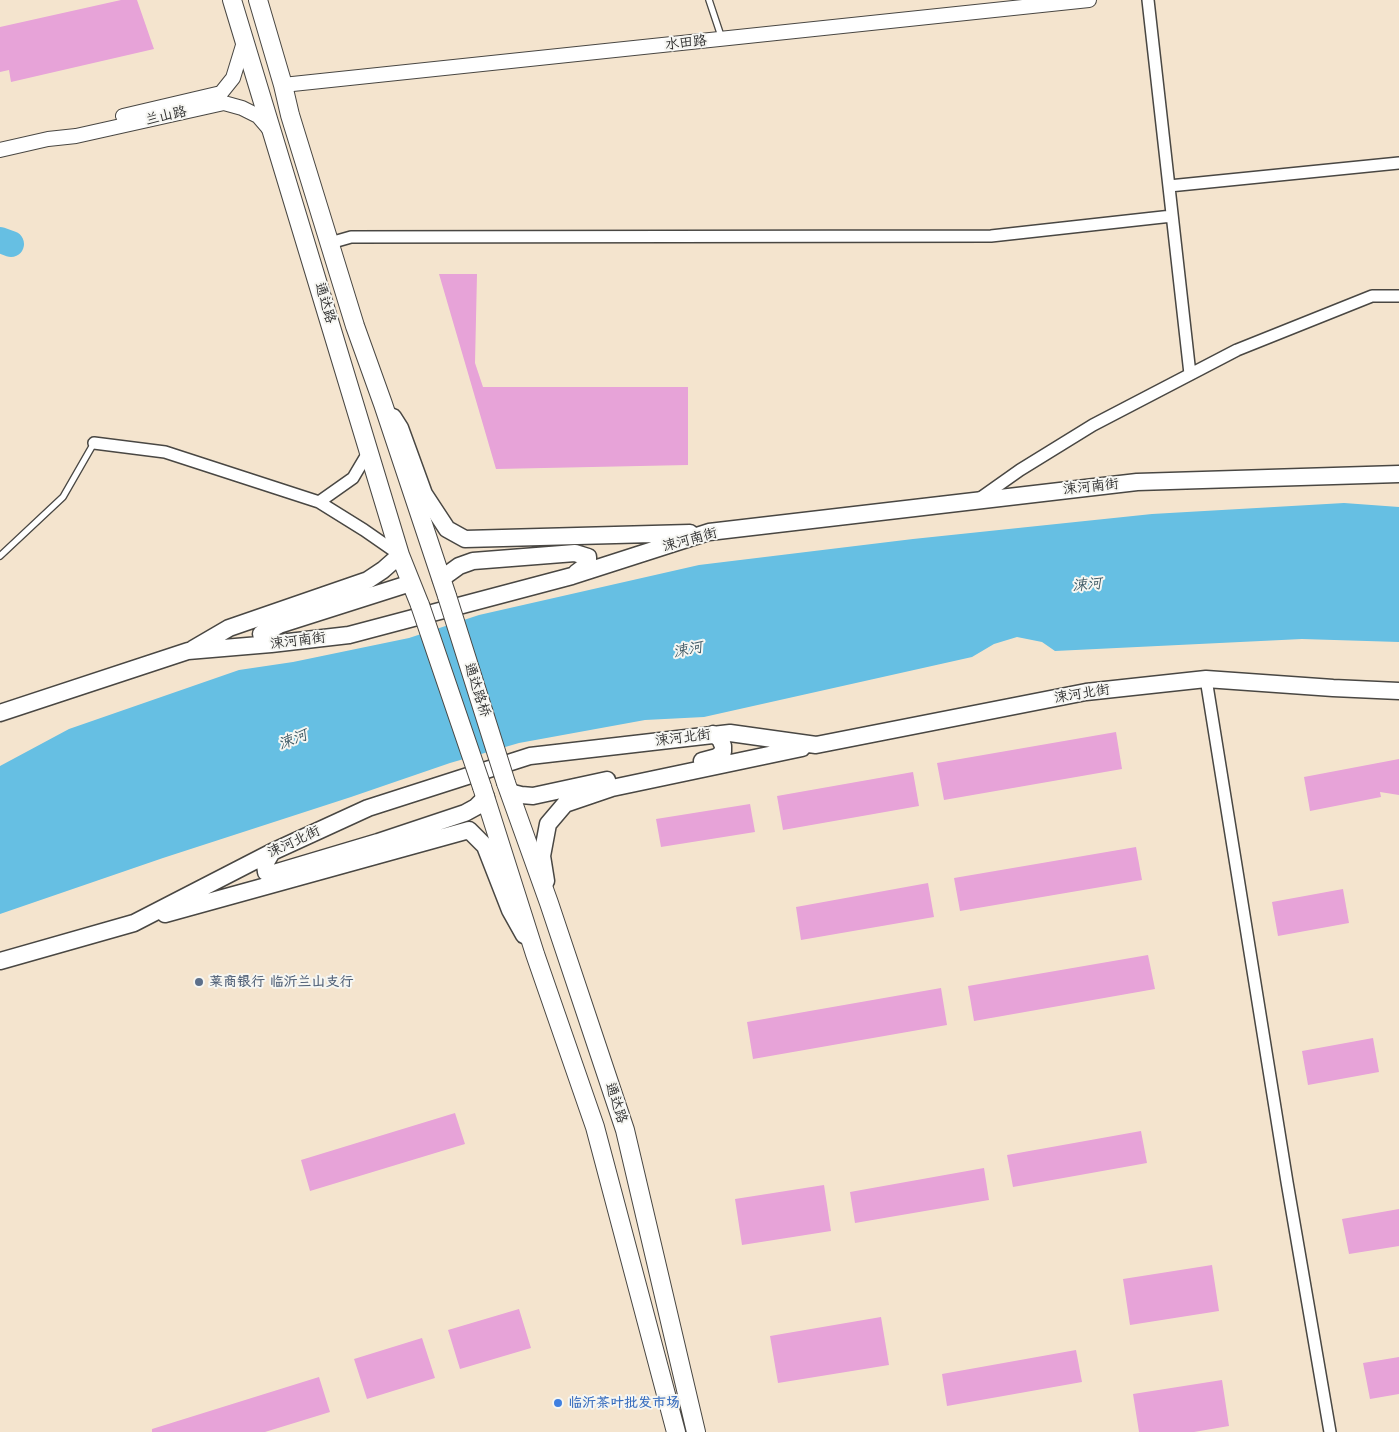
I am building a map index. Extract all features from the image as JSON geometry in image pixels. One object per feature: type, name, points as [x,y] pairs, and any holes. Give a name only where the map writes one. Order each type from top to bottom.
[{"type":"main road","name":"通达路","points":[[232,0],[400,555],[420,605]]},
{"type":"main road","name":"通达路","points":[[258,0],[290,115],[355,326],[447,596]]},
{"type":"main road","points":[[383,404],[400,428],[424,494],[447,530],[465,539],[709,532]]},
{"type":"main road","name":"涑河南街","points":[[0,713],[188,652],[349,635],[572,576],[709,532],[1137,482],[1399,474]]},
{"type":"main road","points":[[442,579],[459,566],[473,561],[575,553],[588,557],[588,564],[572,576]]},
{"type":"main road","points":[[188,652],[229,628],[368,580],[400,555]]},
{"type":"main road","points":[[270,644],[261,634],[278,624],[411,584]]},
{"type":"main road","name":"通达路桥","points":[[447,596],[508,787]]},
{"type":"main road","name":"通达路桥","points":[[420,605],[484,792]]},
{"type":"main road","name":"涑河北街","points":[[0,961],[134,923],[272,852],[368,808],[530,756],[730,733],[816,745],[1086,692],[1206,679],[1399,691]]},
{"type":"main road","points":[[508,787],[521,795],[533,796],[717,758],[723,752],[723,746],[720,739],[713,734]]},
{"type":"main road","points":[[549,903],[542,856],[548,824],[565,804],[612,788],[816,745]]},
{"type":"main road","name":"通达路","points":[[508,787],[625,1130],[696,1432]]},
{"type":"main road","name":"通达路","points":[[484,792],[535,954],[595,1127],[676,1432]]},
{"type":"main road","points":[[272,852],[264,864],[266,872],[274,873],[378,842],[465,813],[476,808],[484,792]]},
{"type":"main road","points":[[134,923],[469,830],[485,846],[510,910],[535,954]]},
{"type":"street","name":"水田路","points":[[283,85],[722,39],[1049,2],[1089,0]]},
{"type":"street","points":[[1148,0],[1190,374]]},
{"type":"street","name":"兰山路","points":[[48,139],[74,128],[221,93],[233,78],[244,42]]},
{"type":"street","name":"兰山路","points":[[0,150],[48,139],[76,136],[224,103],[242,108],[258,116],[274,135]]},
{"type":"street","points":[[1169,186],[1399,163]]},
{"type":"street","points":[[330,243],[351,237],[991,236],[1172,216]]},
{"type":"street","points":[[977,500],[1020,470],[1093,425],[1237,350],[1372,296],[1399,296]]},
{"type":"street","points":[[94,442],[165,452],[319,502],[400,555]]},
{"type":"street","points":[[319,502],[353,478],[369,451]]},
{"type":"street","points":[[1206,679],[1287,1182],[1330,1432]]},
{"type":"lane","points":[[709,0],[722,39]]},
{"type":"lane","points":[[0,556],[62,497],[94,442]]},
{"type":"water","name":"涑河","points":[[1344,503],[1399,507],[1399,642],[1302,639],[1055,651],[1042,642],[1017,637],[994,644],[972,657],[704,717],[645,720],[519,743],[450,763],[0,914],[0,766],[69,729],[239,670],[293,662],[409,638],[479,615],[699,565],[913,539],[1152,514]]},
{"type":"building","points":[[121,0],[137,0],[154,49],[11,82],[9,70],[0,72],[0,27]]},
{"type":"building","points":[[439,274],[477,274],[475,363],[483,387],[688,387],[688,465],[496,469]]},
{"type":"building","points":[[1116,732],[1122,769],[944,800],[937,763]]},
{"type":"building","points":[[1399,759],[1399,795],[1380,792],[1381,797],[1310,811],[1304,777]]},
{"type":"building","points":[[913,772],[919,806],[783,830],[777,796]]},
{"type":"building","points":[[750,804],[755,832],[661,847],[656,819]]},
{"type":"building","points":[[1136,847],[1142,880],[960,911],[954,878]]},
{"type":"building","points":[[928,883],[934,917],[801,940],[796,907]]},
{"type":"building","points":[[1343,889],[1349,923],[1278,936],[1272,902]]},
{"type":"building","points":[[1148,955],[1155,989],[974,1021],[968,986]]},
{"type":"building","points":[[941,988],[947,1025],[753,1059],[747,1022]]},
{"type":"building","points":[[1373,1038],[1379,1072],[1308,1085],[1302,1051]]},
{"type":"building","points":[[455,1113],[465,1144],[310,1191],[301,1160]]},
{"type":"building","points":[[1141,1131],[1147,1163],[1013,1187],[1007,1155]]},
{"type":"building","points":[[984,1168],[989,1200],[855,1223],[850,1192]]},
{"type":"building","points":[[824,1185],[831,1231],[742,1245],[735,1199]]},
{"type":"building","points":[[1399,1209],[1399,1246],[1349,1254],[1342,1219]]},
{"type":"building","points":[[1212,1265],[1219,1311],[1130,1325],[1123,1279]]},
{"type":"building","points":[[519,1309],[531,1348],[460,1369],[448,1330]]},
{"type":"building","points":[[881,1317],[889,1365],[778,1383],[770,1336]]},
{"type":"building","points":[[422,1338],[435,1378],[367,1399],[354,1359]]},
{"type":"building","points":[[1076,1350],[1082,1382],[947,1406],[942,1374]]},
{"type":"building","points":[[1399,1357],[1399,1394],[1370,1399],[1363,1363]]},
{"type":"building","points":[[319,1377],[330,1412],[265,1432],[152,1432],[152,1429]]},
{"type":"building","points":[[1222,1380],[1229,1426],[1194,1432],[1139,1432],[1133,1394]]},
{"type":"waterway","points":[[0,240],[11,244]]},
{"type":"place","name":"莱商银行 临沂兰山支行","points":[[199,982]]},
{"type":"place","name":"临沂茶叶批发市场","points":[[558,1403]]}]
